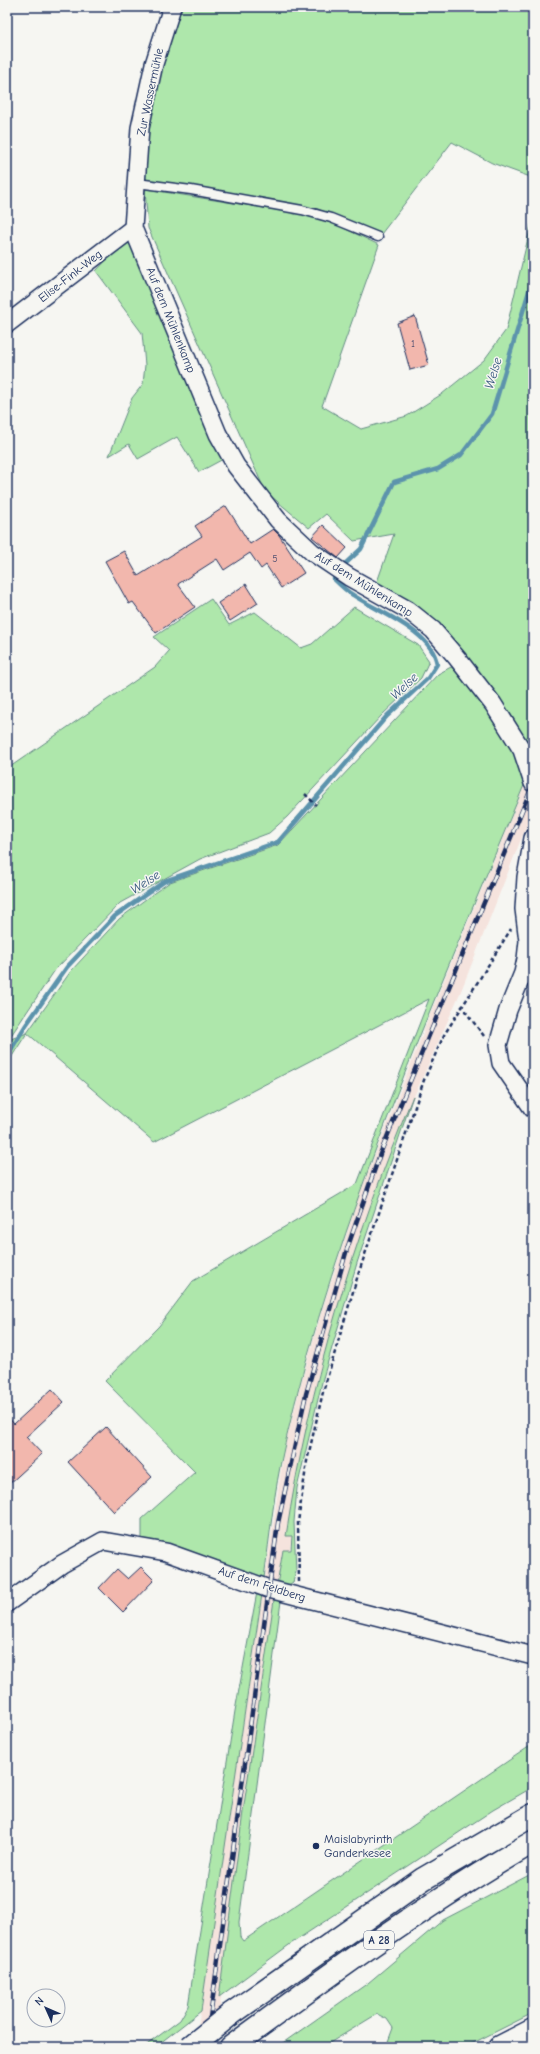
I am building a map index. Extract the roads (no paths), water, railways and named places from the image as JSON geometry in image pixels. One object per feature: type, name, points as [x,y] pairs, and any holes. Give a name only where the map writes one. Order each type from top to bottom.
[{"type":"main road","name":"A 28","points":[[190,2047],[231,2014],[423,1879],[533,1815]]},
{"type":"main road","name":"A 28","points":[[231,2047],[365,1949],[436,1902],[533,1842]]},
{"type":"main road","points":[[500,2047],[533,2030]]},
{"type":"street","name":"Zur Wassermühle","points":[[133,228],[140,128],[154,64],[172,7]]},
{"type":"street","name":"Elise-Fink-Weg","points":[[7,324],[133,228]]},
{"type":"street","name":"Auf dem Mühlenkamp","points":[[133,228],[218,434],[236,466],[278,520],[312,552],[349,577],[408,610],[434,630],[493,704],[522,750],[533,783]]},
{"type":"street","points":[[533,838],[526,877],[524,908],[531,940],[523,973],[508,1010],[498,1045],[501,1063],[533,1109]]},
{"type":"street","name":"Auf dem Feldberg","points":[[7,1603],[62,1564],[103,1541],[166,1552],[269,1589],[533,1656]]},
{"type":"lane","points":[[137,183],[191,190],[302,210],[331,218],[378,237]]},
{"type":"waterway","name":"Welse","points":[[7,1056],[26,1025],[67,967],[115,916],[165,881],[278,842],[387,716],[428,678],[437,664],[433,652],[425,642],[415,632],[350,593],[334,579],[345,564],[361,549],[394,482],[438,469],[461,455],[492,414],[533,278]]},
{"type":"railway","points":[[206,2047],[278,1523],[306,1394],[347,1249],[380,1154],[533,784]]},
{"type":"place","name":"Maislabyrinth Ganderkesee","points":[[316,1846]]}]
